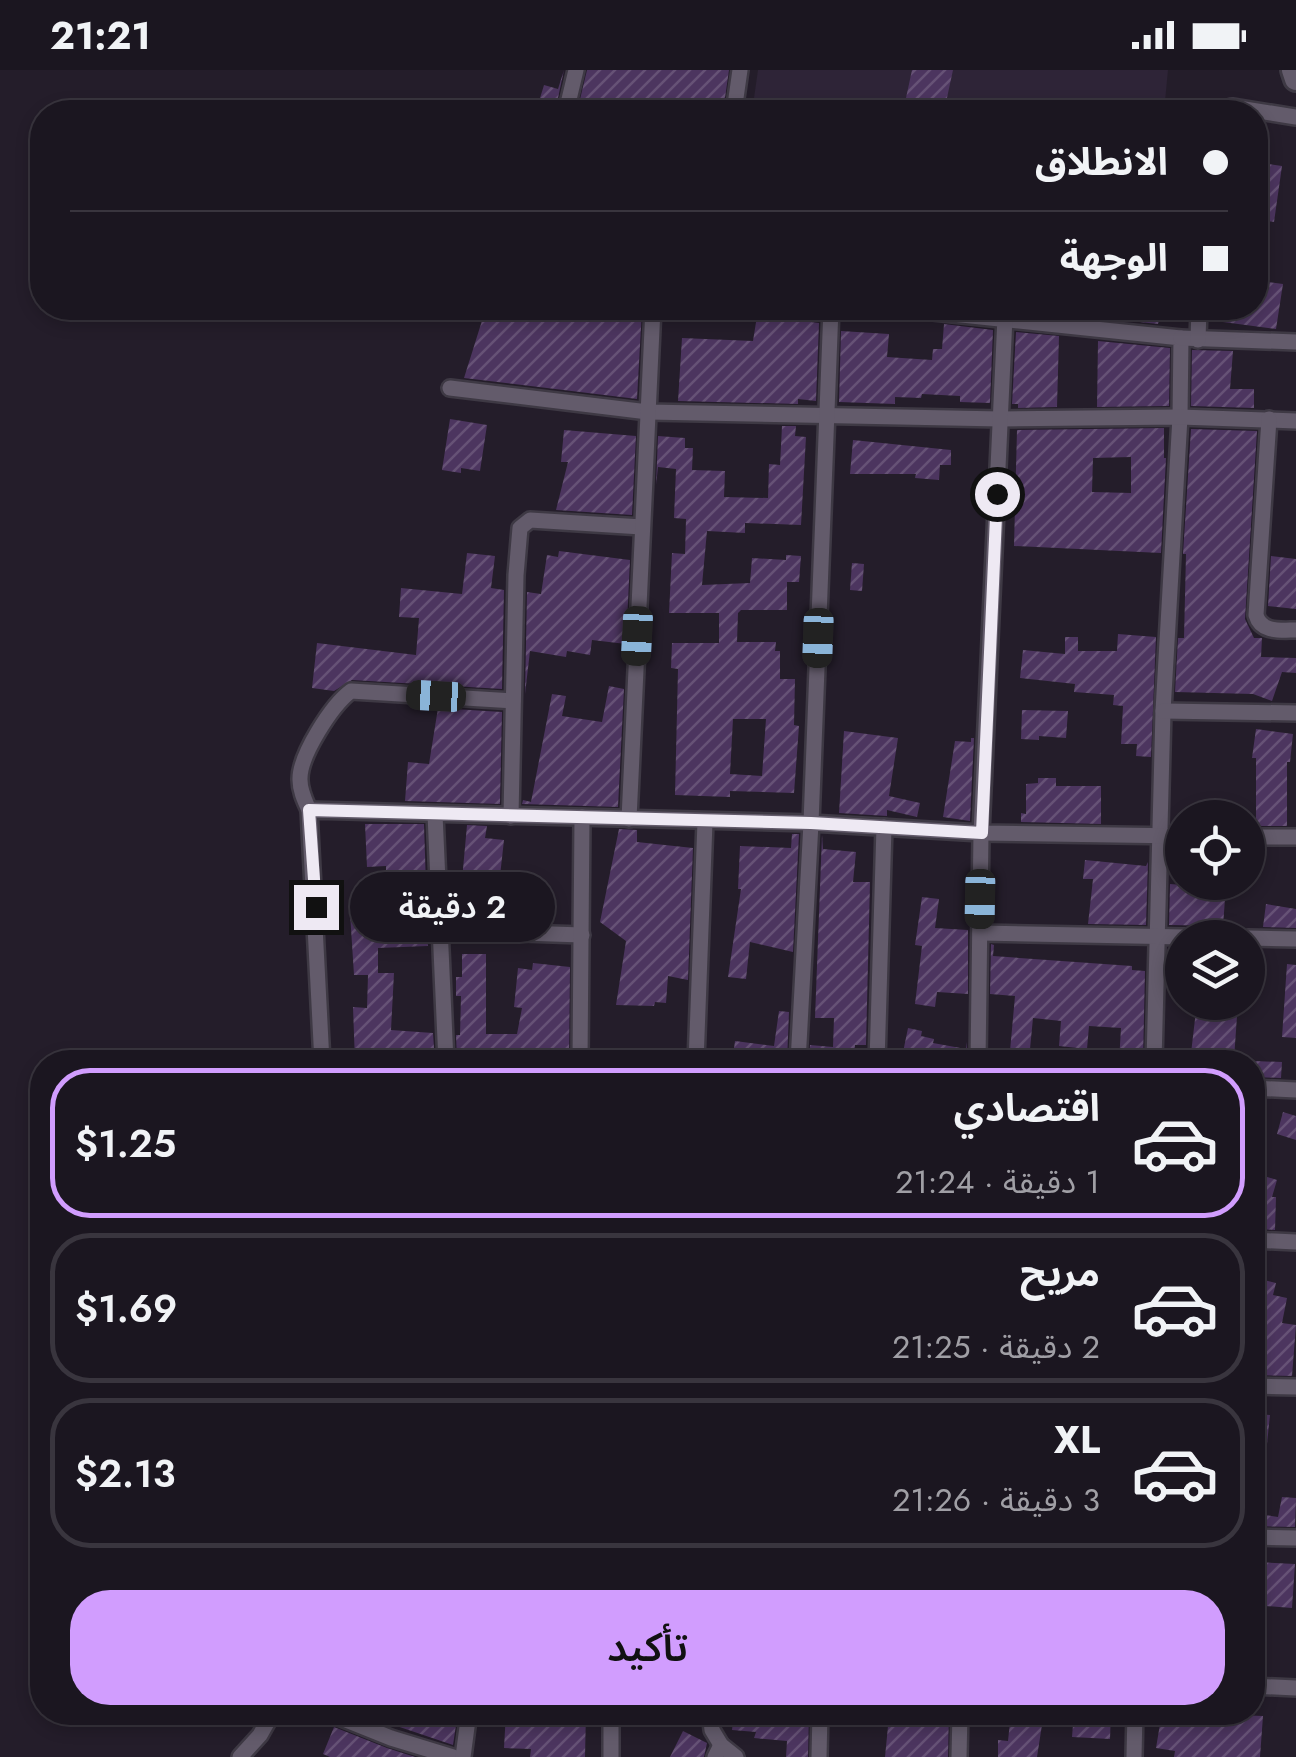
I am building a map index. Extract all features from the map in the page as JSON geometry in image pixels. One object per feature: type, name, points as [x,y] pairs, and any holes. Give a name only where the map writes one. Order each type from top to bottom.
[{"type":"main road","points":[[1293,70],[1296,79]]},
{"type":"street","points":[[569,100],[576,70]]},
{"type":"street","points":[[736,100],[740,70]]},
{"type":"street","points":[[1268,113],[1296,117]]},
{"type":"street","points":[[629,819],[652,320]]},
{"type":"street","points":[[799,1050],[831,320]]},
{"type":"street","points":[[978,1050],[982,833],[1001,419],[1009,320]]},
{"type":"street","points":[[1063,320],[1198,340],[1296,342]]},
{"type":"street","points":[[1198,340],[1199,320]]},
{"type":"street","points":[[1154,1050],[1164,711],[1181,338]]},
{"type":"street","points":[[450,388],[648,412],[1001,419],[1180,417],[1296,422]]},
{"type":"street","points":[[1269,419],[1256,615],[1264,627],[1296,630]]},
{"type":"street","points":[[510,816],[517,550],[524,523],[551,520],[642,527]]},
{"type":"street","points":[[321,1050],[309,810],[300,781],[303,762],[322,726],[348,693],[360,691],[512,700]]},
{"type":"street","points":[[1164,711],[1296,713]]},
{"type":"street","points":[[309,810],[1165,836]]},
{"type":"street","points":[[435,814],[445,1050]]},
{"type":"street","points":[[580,1050],[582,817]]},
{"type":"street","points":[[696,1050],[706,822]]},
{"type":"street","points":[[877,1050],[884,827]]},
{"type":"street","points":[[1265,837],[1296,837]]},
{"type":"street","points":[[440,930],[582,935]]},
{"type":"street","points":[[980,932],[1165,936]]},
{"type":"street","points":[[1265,938],[1296,939]]},
{"type":"street","points":[[1265,1089],[1296,1090]]},
{"type":"street","points":[[1265,1241],[1296,1242]]},
{"type":"street","points":[[1265,1386],[1296,1387]]},
{"type":"street","points":[[1265,1537],[1296,1538]]},
{"type":"street","points":[[1265,1687],[1296,1688]]},
{"type":"street","points":[[240,1757],[266,1725]]},
{"type":"street","points":[[358,1725],[452,1757]]},
{"type":"street","points":[[463,1757],[467,1725]]},
{"type":"street","points":[[611,1725],[612,1757]]},
{"type":"street","points":[[711,1725],[718,1751],[736,1757]]},
{"type":"street","points":[[820,1725],[820,1757]]},
{"type":"street","points":[[958,1757],[959,1725]]},
{"type":"street","points":[[1134,1757],[1135,1725]]},
{"type":"shaded area","points":[[758,70],[1168,70],[1165,100],[754,100]]},
{"type":"building","points":[[564,70],[558,100],[539,100],[544,85],[558,89]]},
{"type":"building","points":[[587,70],[729,70],[725,100],[580,100]]},
{"type":"building","points":[[912,70],[953,70],[947,100],[906,100]]},
{"type":"building","points":[[1268,164],[1282,166],[1274,222],[1268,221]]},
{"type":"building","points":[[1268,282],[1283,284],[1276,329],[1223,322],[1268,320]]},
{"type":"building","points":[[482,320],[641,320],[637,399],[464,378]]},
{"type":"building","points":[[756,320],[819,323],[816,401],[678,401],[682,338],[753,341]]},
{"type":"building","points":[[1121,320],[1159,320],[1158,324]]},
{"type":"building","points":[[944,324],[993,330],[990,403],[960,402],[960,396],[922,394],[921,398],[895,397],[895,404],[839,402],[841,331],[889,334],[887,357],[932,360],[933,349],[942,349]]},
{"type":"building","points":[[1016,332],[1059,336],[1057,407],[1018,408],[1018,404],[1012,404]]},
{"type":"building","points":[[1098,341],[1170,348],[1169,406],[1097,407]]},
{"type":"building","points":[[1192,350],[1233,351],[1230,389],[1254,389],[1254,408],[1191,406]]},
{"type":"building","points":[[450,419],[487,425],[480,471],[442,470]]},
{"type":"building","points":[[782,426],[796,426],[795,436],[806,437],[801,525],[745,523],[745,533],[707,531],[702,585],[750,583],[752,558],[786,560],[786,555],[801,556],[799,582],[787,582],[787,610],[741,610],[737,642],[776,642],[775,651],[780,651],[780,679],[795,679],[794,725],[799,726],[794,793],[730,791],[730,797],[675,795],[678,669],[671,668],[672,643],[719,643],[719,613],[669,613],[672,553],[685,554],[686,519],[674,518],[676,469],[658,467],[656,485],[658,436],[685,438],[685,448],[693,448],[692,470],[725,471],[724,497],[768,498],[769,464],[780,465]],"holes":[[[733,719],[766,719],[762,776],[730,774]]]},
{"type":"building","points":[[1164,428],[1161,553],[1014,546],[1017,430]],"holes":[[[1131,457],[1131,493],[1092,492],[1093,458]]]},
{"type":"building","points":[[1191,429],[1257,431],[1245,619],[1254,638],[1262,638],[1261,657],[1296,658],[1296,673],[1282,672],[1272,701],[1253,694],[1175,692],[1178,638],[1184,638],[1183,554]]},
{"type":"building","points":[[564,430],[636,436],[632,515],[556,510],[568,462],[561,462]]},
{"type":"building","points":[[853,440],[951,450],[951,465],[940,465],[939,480],[915,478],[916,474],[850,474]]},
{"type":"building","points":[[559,551],[630,560],[626,644],[592,640],[590,655],[567,651],[566,657],[530,651],[525,694],[527,592],[541,594],[547,555],[558,557]]},
{"type":"building","points":[[467,553],[495,556],[491,588],[504,590],[502,689],[352,680],[334,691],[312,688],[317,643],[416,655],[419,618],[399,617],[401,588],[462,594]]},
{"type":"building","points":[[1271,556],[1296,559],[1296,609],[1268,606]]},
{"type":"building","points":[[852,563],[864,564],[862,591],[850,590]]},
{"type":"building","points":[[1118,634],[1156,637],[1151,757],[1136,756],[1137,744],[1121,744],[1123,706],[1113,705],[1114,695],[1074,692],[1075,684],[1020,678],[1023,650],[1065,654],[1065,637],[1078,637],[1078,651],[1117,651]]},
{"type":"building","points":[[609,686],[624,689],[618,807],[522,804],[523,800],[531,802],[552,694],[566,696],[562,716],[602,722]]},
{"type":"building","points":[[438,708],[502,712],[500,804],[405,801],[408,762],[429,764]]},
{"type":"building","points":[[1022,710],[1068,711],[1066,738],[1021,739]]},
{"type":"building","points":[[1256,729],[1293,734],[1287,762],[1287,826],[1265,826],[1265,800],[1256,800],[1256,758],[1252,758]]},
{"type":"building","points":[[844,731],[898,738],[889,796],[920,803],[917,817],[887,810],[887,816],[839,813]]},
{"type":"building","points":[[974,738],[970,821],[943,817],[955,741],[971,742]]},
{"type":"building","points":[[1038,778],[1056,778],[1056,786],[1101,786],[1101,824],[1021,822],[1021,813],[1026,814],[1026,784],[1038,783]]},
{"type":"building","points":[[365,824],[424,824],[428,946],[378,948],[378,973],[394,973],[391,1030],[433,1033],[434,1050],[355,1050],[353,1007],[367,1008],[368,975],[354,975],[350,913],[386,912],[386,866],[367,867]]},
{"type":"building","points":[[467,825],[487,826],[485,838],[504,840],[495,921],[452,919],[454,901],[460,902]]},
{"type":"building","points":[[619,829],[637,830],[637,842],[693,848],[688,980],[668,976],[666,1003],[655,1002],[654,1006],[616,1005],[626,941],[600,922]]},
{"type":"building","points":[[792,834],[799,834],[793,952],[750,942],[746,979],[728,977],[741,889],[740,846],[791,848]]},
{"type":"building","points":[[822,835],[823,849],[856,852],[853,882],[870,882],[866,1045],[855,1045],[855,1050],[810,1050],[810,1045],[833,1047],[834,1018],[815,1018]]},
{"type":"building","points":[[1085,860],[1146,866],[1148,862],[1146,925],[1088,924],[1093,879],[1083,879]]},
{"type":"building","points":[[922,897],[939,899],[935,928],[968,930],[968,994],[937,992],[935,1007],[915,1004],[922,946],[915,945]]},
{"type":"building","points":[[1170,900],[1225,900],[1223,920],[1169,920]]},
{"type":"building","points":[[1266,904],[1296,909],[1296,928],[1265,927]]},
{"type":"building","points":[[991,944],[993,956],[1132,966],[1132,970],[1145,971],[1143,1050],[1120,1050],[1121,1028],[1089,1026],[1087,1049],[1059,1046],[1061,1021],[1033,1018],[1030,1049],[1040,1050],[1010,1050],[1015,996],[990,994]]},
{"type":"building","points":[[462,954],[486,954],[486,1034],[517,1034],[522,1008],[514,1007],[518,968],[532,970],[533,963],[570,967],[569,1050],[457,1050],[461,996],[456,996],[456,977],[462,977]]},
{"type":"building","points":[[1287,964],[1296,965],[1296,1038],[1282,1037]]},
{"type":"building","points":[[779,1011],[789,1012],[787,1050],[734,1050],[735,1041],[774,1046]]},
{"type":"building","points":[[1195,1020],[1237,1020],[1235,1050],[1191,1050]]},
{"type":"building","points":[[908,1028],[922,1031],[921,1036],[934,1039],[933,1043],[966,1049],[967,1042],[967,1050],[903,1050]]},
{"type":"building","points":[[1265,1061],[1282,1062],[1281,1078],[1265,1077]]},
{"type":"building","points":[[1283,1112],[1296,1116],[1296,1140],[1277,1134]]},
{"type":"building","points":[[1265,1176],[1277,1180],[1272,1197],[1276,1197],[1275,1230],[1265,1230]]},
{"type":"building","points":[[1265,1280],[1276,1283],[1273,1295],[1287,1298],[1282,1323],[1296,1325],[1292,1376],[1265,1375]]},
{"type":"building","points":[[1265,1415],[1270,1415],[1265,1463]]},
{"type":"building","points":[[1282,1497],[1296,1498],[1295,1527],[1265,1526],[1265,1515],[1278,1517]]},
{"type":"building","points":[[1265,1562],[1295,1564],[1292,1608],[1265,1606]]},
{"type":"building","points":[[394,1725],[456,1725],[453,1745]]},
{"type":"building","points":[[505,1725],[586,1725],[585,1757],[530,1757],[531,1749],[504,1748]]},
{"type":"building","points":[[733,1725],[809,1725],[808,1757],[786,1757],[787,1741],[754,1738],[756,1732],[732,1730]]},
{"type":"building","points":[[877,1725],[949,1725],[948,1757],[885,1757],[888,1726]]},
{"type":"building","points":[[1010,1725],[1042,1725],[1037,1757],[998,1757],[998,1740],[1008,1741]]},
{"type":"building","points":[[1073,1725],[1111,1725],[1110,1739],[1072,1737]]},
{"type":"building","points":[[1160,1725],[1262,1725],[1260,1757],[1174,1757],[1175,1751],[1156,1748]]},
{"type":"building","points":[[334,1727],[415,1757],[330,1757],[323,1754]]},
{"type":"building","points":[[683,1731],[707,1743],[704,1757],[670,1757]]},
{"type":"route","points":[[316,907],[309,810],[811,823],[982,833],[997,494]]}]
